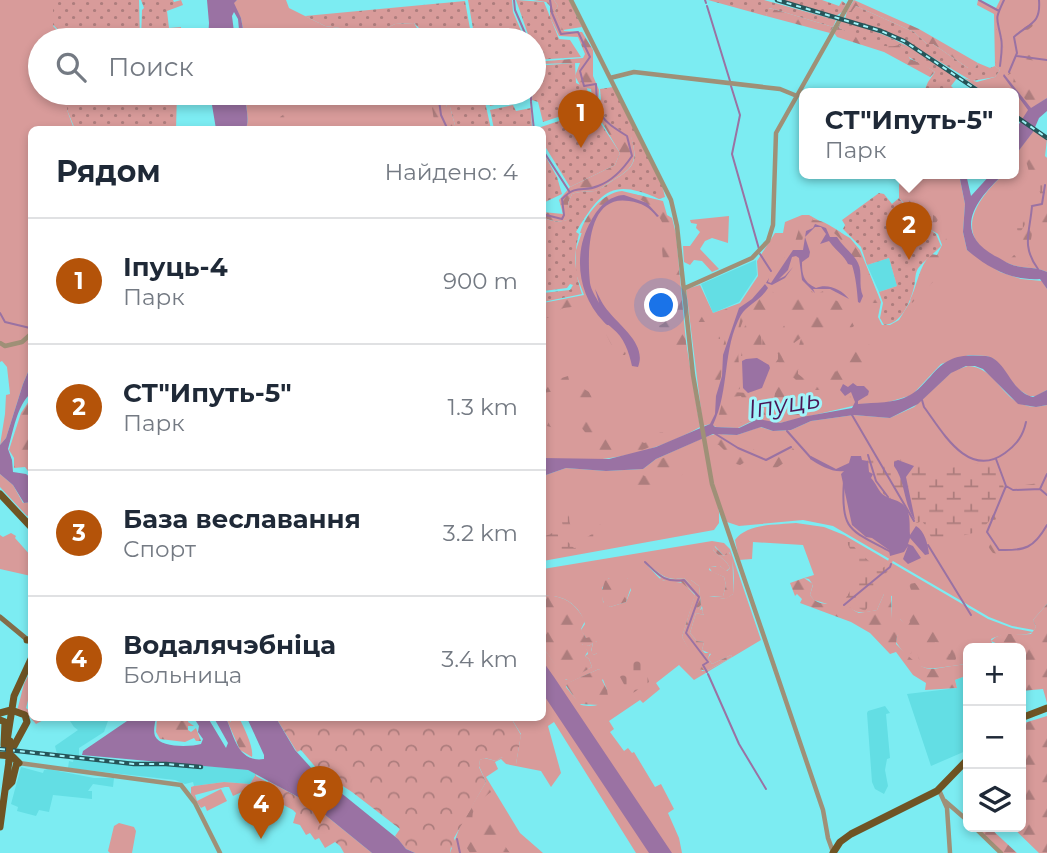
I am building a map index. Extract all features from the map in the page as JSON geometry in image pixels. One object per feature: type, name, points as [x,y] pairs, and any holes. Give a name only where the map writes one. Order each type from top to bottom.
[{"type":"main road","points":[[0,491],[28,521]]},
{"type":"main road","points":[[0,619],[28,642]]},
{"type":"main road","points":[[0,810],[10,760],[10,712],[19,683],[28,666]]},
{"type":"main road","points":[[1026,716],[1047,708]]},
{"type":"main road","points":[[0,720],[5,722],[3,744],[12,746],[27,723],[26,717],[10,712]]},
{"type":"main road","points":[[0,827],[5,779],[10,760]]},
{"type":"main road","points":[[832,849],[850,834],[939,790],[963,764]]},
{"type":"street","points":[[571,0],[613,77],[671,200],[686,287],[699,414],[710,471],[721,515],[823,810],[832,849]]},
{"type":"street","points":[[802,88],[851,0]]},
{"type":"street","points":[[613,77],[634,72],[780,89],[797,96]]},
{"type":"street","points":[[686,287],[749,259],[768,241],[773,225],[776,133],[799,92]]},
{"type":"street","points":[[0,343],[9,346],[20,343],[28,336]]},
{"type":"street","points":[[10,760],[183,786],[191,796],[220,853]]},
{"type":"street","points":[[939,790],[945,801],[963,817]]},
{"type":"street","points":[[945,801],[950,853]]},
{"type":"street","points":[[979,832],[1001,853]]},
{"type":"shaded area","points":[[207,0],[237,0],[234,3],[243,28],[239,28],[234,12],[234,28],[209,28]]},
{"type":"shaded area","points":[[1004,74],[1015,88],[1012,88]]},
{"type":"shaded area","points":[[1019,93],[1031,108],[1047,98],[1047,111],[1039,118],[1033,132],[1019,150],[1019,124],[1028,110],[1019,98]]},
{"type":"shaded area","points":[[212,105],[246,105],[247,126],[216,126]]},
{"type":"shaded area","points":[[960,179],[967,179],[971,196],[986,179],[999,179],[985,194],[972,215],[974,237],[982,247],[1008,263],[1047,272],[1047,289],[1040,279],[1020,278],[1001,272],[967,250],[963,232],[965,204]]},
{"type":"shaded area","points":[[624,195],[647,203],[659,216],[645,206],[629,201],[615,201],[605,207],[597,216],[590,243],[590,283],[599,303],[595,289],[607,310],[636,344],[640,359],[638,367],[632,366],[628,350],[620,336],[594,310],[580,272],[582,246],[591,221],[604,204]]},
{"type":"shaded area","points":[[815,224],[826,228],[830,237],[837,237],[853,256],[860,271],[863,296],[860,303],[852,265],[848,264],[829,241],[820,244],[826,234],[821,227],[815,227],[805,237],[806,231]]},
{"type":"shaded area","points":[[805,237],[810,252],[809,257],[802,262],[806,281],[816,288],[834,288],[849,299],[830,289],[813,289],[815,293],[802,280],[799,258],[796,256],[792,257],[788,270],[779,279],[793,267],[785,278],[772,285],[766,283],[769,278],[768,282],[771,283],[793,250],[803,250]]},
{"type":"shaded area","points":[[889,258],[897,286],[879,292],[867,265]]},
{"type":"shaded area","points":[[756,260],[757,275],[739,302],[713,313],[701,284]]},
{"type":"shaded area","points":[[765,284],[768,288],[744,311],[735,328],[722,398],[713,425],[715,427],[739,428],[758,419],[780,423],[852,408],[855,402],[851,392],[845,396],[840,390],[843,384],[848,387],[853,383],[864,386],[869,391],[858,404],[898,400],[916,391],[948,361],[969,355],[993,358],[1025,394],[1033,397],[1047,390],[1047,405],[1036,407],[1018,404],[983,369],[966,366],[951,373],[918,404],[890,418],[854,415],[811,421],[791,430],[773,431],[761,427],[737,435],[713,434],[656,459],[643,469],[606,471],[566,468],[546,475],[546,458],[609,459],[656,447],[710,424],[715,414],[723,355],[739,308],[752,299]]},
{"type":"shaded area","points":[[757,358],[770,368],[762,388],[748,393],[743,388],[742,361]]},
{"type":"shaded area","points":[[28,372],[28,396],[19,412],[8,449],[13,472],[28,476],[28,502],[24,503],[13,485],[0,474],[0,445],[6,438]]},
{"type":"shaded area","points":[[811,456],[836,469],[849,463],[851,456],[861,456],[862,460],[868,461],[869,472],[873,474],[871,478],[883,495],[905,506],[910,535],[916,526],[922,531],[929,554],[925,555],[910,538],[908,544],[913,546],[921,558],[908,564],[903,559],[908,546],[904,552],[890,556],[889,550],[866,537],[852,525],[841,474],[844,471],[826,468],[810,459]]},
{"type":"shaded area","points":[[898,460],[914,466],[906,477],[915,520],[894,466],[894,462]]},
{"type":"shaded area","points":[[546,666],[672,853],[649,853],[546,698]]},
{"type":"shaded area","points":[[963,677],[963,752],[931,766],[907,694],[957,688],[955,680]]},
{"type":"shaded area","points":[[885,706],[890,713],[886,714],[890,758],[887,759],[885,770],[888,786],[884,794],[875,789],[872,782],[867,713]]},
{"type":"shaded area","points":[[70,721],[108,721],[104,732],[79,748],[79,757],[150,763],[151,760],[248,770],[256,774],[250,784],[224,782],[194,786],[193,782],[185,784],[175,780],[68,768],[69,761],[73,762],[74,757],[57,754],[55,746],[78,730]]},
{"type":"shaded area","points":[[127,721],[156,721],[154,731],[158,740],[169,745],[183,746],[201,744],[203,739],[196,721],[210,721],[226,748],[228,743],[216,721],[227,721],[243,753],[255,759],[264,759],[248,721],[278,721],[295,750],[314,771],[398,839],[406,849],[415,853],[372,853],[313,805],[248,770],[82,755],[83,751]]},
{"type":"shaded area","points":[[21,767],[43,773],[48,769],[94,778],[114,778],[113,787],[93,784],[88,791],[92,791],[92,799],[53,795],[49,812],[39,810],[36,816],[17,811],[18,807],[11,804]]},
{"type":"green space","points":[[0,0],[53,0],[55,28],[28,28],[28,105],[67,105],[73,126],[28,126],[28,372],[6,438],[0,445],[6,395],[10,394],[7,367],[0,362]]},
{"type":"green space","points":[[53,0],[139,0],[140,28],[56,28],[53,25]]},
{"type":"green space","points":[[141,0],[181,0],[183,5],[167,11],[169,28],[141,28],[144,8]]},
{"type":"green space","points":[[237,0],[286,0],[289,8],[325,26],[340,28],[243,28],[233,3]]},
{"type":"green space","points":[[468,0],[512,0],[513,12],[520,28],[473,28]]},
{"type":"green space","points":[[516,0],[544,2],[559,39],[570,40],[581,57],[546,59],[546,28],[526,28]]},
{"type":"green space","points":[[533,0],[554,0],[558,6],[555,11],[564,31],[582,32],[593,50],[593,76],[599,90],[598,104],[607,122],[631,136],[634,153],[632,165],[618,177],[597,190],[572,194],[568,203],[571,219],[564,221],[546,219],[546,212],[563,214],[559,200],[570,187],[615,165],[620,153],[594,109],[591,89],[581,87],[575,76],[580,63],[546,64],[546,61],[583,58],[585,54],[578,37],[559,36],[550,17],[550,6],[546,2]]},
{"type":"green space","points":[[554,0],[569,0],[582,27],[563,30],[555,11],[558,6]]},
{"type":"green space","points":[[708,0],[764,0],[836,20],[833,27],[769,8],[766,16]]},
{"type":"green space","points":[[782,0],[822,0],[839,6],[842,1],[846,4],[836,16]]},
{"type":"green space","points":[[854,0],[919,29],[978,63],[975,68],[968,68],[933,44],[927,44],[914,32],[856,6],[852,12],[847,11]]},
{"type":"green space","points":[[978,0],[996,8],[1000,0],[1047,0],[1047,98],[1031,109],[1023,120],[1019,117],[1019,88],[978,88],[964,78],[977,82],[995,77],[1000,70],[995,66],[994,14],[977,5]]},
{"type":"green space","points":[[1038,0],[1041,0],[1036,22],[1019,35],[1017,40],[1020,52],[1042,59],[1047,57],[1047,63],[1019,58],[1012,73],[1008,75],[995,62],[995,46],[1000,37],[996,27],[1004,22],[1001,29],[1004,59],[1009,61],[1008,67],[1016,53],[1014,36],[1034,21]]},
{"type":"green space","points":[[465,1],[470,28],[419,28],[414,23],[395,24],[387,28],[340,28],[325,26],[305,16]]},
{"type":"green space","points":[[856,6],[914,32],[927,44],[933,44],[968,68],[975,68],[978,63],[990,68],[995,66],[1000,70],[995,77],[972,81],[903,40],[845,19],[847,11],[852,11]]},
{"type":"green space","points":[[768,8],[833,27],[830,33],[766,16]]},
{"type":"green space","points":[[841,21],[902,43],[958,77],[951,86],[953,88],[926,88],[935,72],[903,53],[904,48],[899,45],[884,46],[839,28]]},
{"type":"green space","points":[[414,23],[417,28],[387,28],[395,24]]},
{"type":"green space","points":[[841,23],[839,28],[881,44],[899,45],[910,59],[935,72],[930,77],[884,52],[837,37],[834,33]]},
{"type":"green space","points":[[575,63],[576,83],[587,88],[591,106],[543,122],[539,105],[546,105],[546,65]]},
{"type":"green space","points":[[1014,77],[1020,80],[1029,77],[1034,79],[1039,99],[1033,106],[1030,105],[1019,88],[1013,84]]},
{"type":"green space","points":[[613,87],[662,185],[665,197],[659,199],[619,189],[601,198],[576,232],[579,234],[576,264],[582,294],[546,301],[546,293],[570,290],[573,285],[546,291],[546,218],[556,221],[570,219],[568,203],[572,194],[600,189],[627,171],[633,162],[631,137],[607,122],[598,104],[601,99],[600,89]]},
{"type":"green space","points":[[67,105],[177,105],[176,126],[74,126]]},
{"type":"green space","points":[[246,105],[446,105],[450,107],[455,126],[247,126]]},
{"type":"green space","points":[[298,105],[305,105],[312,126],[307,126],[302,116],[296,112],[288,125],[279,123],[280,117]]},
{"type":"green space","points":[[432,105],[446,105],[448,111],[446,119],[455,126],[440,126],[434,121]]},
{"type":"green space","points":[[446,105],[486,105],[490,126],[455,126],[450,107]]},
{"type":"green space","points":[[513,105],[516,111],[531,108],[532,126],[493,126],[490,110]]},
{"type":"green space","points":[[592,110],[620,153],[615,165],[570,187],[546,148],[544,126]]},
{"type":"green space","points":[[1034,130],[1047,139],[1047,272],[1015,266],[992,255],[980,246],[974,235],[972,224],[975,211],[992,186],[999,179],[1019,179],[1019,150]]},
{"type":"green space","points":[[1027,140],[1029,142],[1025,149],[1034,143],[1037,151],[1031,156],[1035,156],[1036,161],[1047,158],[1047,178],[1034,190],[1026,162],[1019,162],[1021,148]]},
{"type":"green space","points":[[546,157],[557,177],[562,194],[546,202]]},
{"type":"green space","points":[[1043,171],[1047,175],[1047,181],[1043,185],[1047,191],[1044,202],[1032,209],[1019,234],[1017,229],[1020,221],[1026,218],[1029,207],[1040,197],[1034,181],[1038,173]]},
{"type":"green space","points":[[902,179],[960,179],[965,204],[963,232],[967,250],[1000,272],[1021,279],[1042,281],[1047,289],[1047,390],[1036,396],[1029,396],[1018,389],[994,359],[969,355],[941,364],[912,395],[885,403],[861,404],[780,423],[754,420],[738,428],[716,427],[710,424],[703,426],[686,289],[700,285],[713,313],[740,303],[758,276],[757,261],[775,233],[783,233],[785,222],[809,215],[850,238],[860,250],[881,302],[878,317],[882,325],[890,325],[899,320],[944,246],[941,235],[899,198]]},
{"type":"green space","points":[[622,191],[663,201],[667,215],[672,218],[676,234],[687,354],[682,354],[679,346],[665,346],[659,326],[664,323],[670,311],[664,302],[668,283],[664,274],[662,248],[654,225],[657,224],[663,233],[666,231],[653,209],[641,200],[616,195],[600,207],[583,233],[580,233],[586,219],[602,200]]},
{"type":"green space","points":[[901,191],[905,192],[924,217],[933,222],[933,215],[939,218],[936,223],[945,235],[945,250],[949,256],[946,258],[942,255],[940,259],[943,262],[948,260],[950,265],[938,268],[941,278],[938,284],[935,283],[937,277],[927,289],[918,293],[912,303],[910,300],[923,265],[931,254],[937,255],[942,245],[938,234],[926,227],[901,200]]},
{"type":"green space","points":[[1044,191],[1046,203],[1034,209],[1032,218],[1041,218],[1043,209],[1047,212],[1047,224],[1033,228],[1030,245],[1032,263],[1023,266],[1013,264],[1008,261],[1014,255],[1023,257],[1021,247],[1030,207]]},
{"type":"green space","points":[[620,192],[643,196],[666,221],[700,427],[663,444],[624,456],[584,460],[546,458],[546,302],[584,295],[576,274],[576,250],[585,223],[605,198]]},
{"type":"green space","points":[[879,193],[884,194],[892,204],[899,198],[914,217],[936,234],[941,246],[918,268],[904,312],[895,321],[884,325],[880,318],[883,303],[879,292],[897,286],[889,258],[867,265],[861,247],[843,229],[845,225],[842,220]]},
{"type":"green space","points":[[729,216],[728,243],[712,238],[705,241],[700,249],[719,269],[712,272],[702,261],[694,260],[690,265],[684,262],[683,246],[690,246],[700,232],[696,228],[697,224],[691,223],[690,220]]},
{"type":"green space","points":[[811,216],[813,220],[824,222],[851,241],[871,278],[878,303],[873,303],[864,295],[859,257],[852,257],[837,236],[815,223],[805,230],[802,241],[777,271],[786,255],[784,250],[795,242],[801,222],[806,223]]},
{"type":"green space","points":[[769,288],[776,295],[765,305],[782,294],[794,294],[805,301],[809,297],[815,303],[808,288],[816,295],[823,291],[830,298],[842,303],[854,326],[850,329],[849,336],[853,339],[851,349],[847,348],[846,328],[841,320],[833,323],[831,332],[827,326],[825,331],[821,332],[815,328],[815,334],[805,341],[801,353],[809,368],[806,370],[799,354],[802,337],[794,343],[792,341],[803,326],[792,330],[791,324],[786,322],[785,318],[782,321],[787,305],[781,310],[771,305],[760,325],[762,348],[765,328],[767,360],[746,354],[741,356],[744,328],[749,318],[746,315],[738,342],[740,389],[730,391],[731,357],[741,317]]},
{"type":"green space","points":[[577,297],[581,300],[577,305],[561,309],[566,315],[564,318],[546,318],[546,304]]},
{"type":"green space","points":[[588,302],[591,302],[603,322],[622,341],[627,351],[625,355],[619,355],[615,350]]},
{"type":"green space","points":[[689,305],[697,305],[705,315],[715,318],[714,323],[709,323],[710,326],[715,326],[718,322],[721,332],[717,335],[720,339],[715,338],[716,333],[711,334],[708,322],[692,322]]},
{"type":"green space","points":[[737,305],[722,355],[721,377],[716,391],[714,388],[711,391],[728,328],[724,310]]},
{"type":"green space","points":[[785,324],[788,326],[784,333],[788,334],[783,346],[783,359],[788,365],[790,347],[793,345],[795,358],[802,368],[798,370],[798,374],[810,383],[818,377],[821,382],[825,382],[828,369],[832,367],[836,372],[847,352],[841,371],[846,372],[847,363],[858,340],[872,346],[864,347],[862,351],[865,369],[861,371],[866,377],[865,384],[862,382],[857,385],[853,381],[848,385],[843,382],[839,391],[844,397],[850,396],[852,401],[847,404],[834,403],[826,401],[824,390],[806,390],[794,378],[784,373],[778,380],[782,383],[789,382],[789,392],[796,399],[799,416],[781,422],[759,417],[742,423],[736,420],[730,426],[728,421],[723,426],[716,426],[722,403],[734,399],[731,406],[733,409],[737,404],[743,407],[745,405],[741,396],[730,397],[733,392],[747,393],[759,407],[768,412],[770,403],[782,410],[774,399],[776,388],[768,386],[773,384],[768,381],[769,372],[780,364],[778,362],[774,365],[778,354],[768,351],[779,345],[780,332]]},
{"type":"green space","points":[[968,366],[989,374],[1011,398],[1021,404],[1032,407],[1047,405],[1047,604],[1033,620],[1036,627],[1034,630],[1012,626],[989,617],[833,526],[803,520],[739,526],[727,522],[714,487],[705,437],[715,434],[737,435],[760,427],[773,431],[791,430],[811,421],[854,415],[890,418],[914,407],[953,371]]},
{"type":"green space","points":[[546,376],[552,381],[568,376],[569,380],[574,380],[589,392],[596,406],[595,411],[590,411],[575,395],[558,391],[546,393]]},
{"type":"green space","points":[[28,402],[28,471],[25,467],[14,468],[14,458],[9,450],[21,413]]},
{"type":"green space","points":[[558,409],[561,410],[558,416],[561,421],[581,413],[590,422],[602,426],[609,439],[625,437],[626,446],[633,436],[644,443],[653,440],[660,432],[663,432],[664,436],[650,447],[638,451],[619,456],[617,452],[603,454],[580,426],[561,430],[547,426],[552,414]]},
{"type":"green space","points":[[721,434],[722,438],[729,436],[738,443],[744,440],[760,452],[772,452],[790,444],[797,454],[772,470],[760,471],[749,460],[740,465],[715,458],[716,454],[723,454],[724,450],[719,445],[711,444],[709,439]]},
{"type":"green space","points":[[703,438],[719,512],[719,523],[714,530],[546,560],[546,475],[566,468],[606,471],[643,469],[656,459]]},
{"type":"green space","points":[[676,453],[684,456],[689,468],[664,485],[645,487],[626,480],[618,473],[635,470],[645,476],[650,475],[658,460]]},
{"type":"green space","points":[[890,455],[906,462],[901,460],[895,468],[902,479],[914,519],[911,518],[910,521],[900,502],[886,497],[871,478],[872,472],[867,460]]},
{"type":"green space","points":[[992,461],[996,463],[1004,488],[989,521],[981,531],[949,539],[937,551],[922,521],[917,523],[914,520],[916,518],[906,477],[914,467],[909,463],[943,469]]},
{"type":"green space","points":[[997,462],[1010,487],[1039,483],[1045,478],[1042,488],[1047,496],[1038,491],[1006,492],[990,534],[1000,547],[1020,550],[1013,556],[993,553],[986,538],[987,529],[1004,489]]},
{"type":"green space","points":[[0,474],[13,485],[23,503],[28,502],[28,516],[27,516],[0,487]]},
{"type":"green space","points":[[566,507],[569,510],[571,527],[577,537],[587,537],[600,524],[605,530],[600,538],[586,545],[571,540],[562,523],[562,511]]},
{"type":"green space","points":[[796,523],[824,527],[844,535],[988,619],[1033,632],[1024,635],[1002,635],[991,639],[992,643],[963,643],[963,665],[936,668],[920,666],[905,654],[896,642],[897,636],[906,625],[900,619],[892,619],[892,596],[884,594],[877,610],[863,612],[857,612],[844,604],[831,605],[814,600],[810,595],[813,585],[809,579],[804,578],[814,575],[803,545],[753,542],[752,559],[739,560],[735,540],[747,530]]},
{"type":"green space","points":[[557,531],[557,548],[568,542],[574,548],[587,549],[558,554],[546,544],[546,536]]},
{"type":"green space","points":[[11,533],[16,536],[28,553],[28,575],[0,569],[0,535],[3,537]]},
{"type":"green space","points":[[712,541],[724,543],[730,549],[761,640],[694,680],[679,665],[656,683],[660,689],[643,703],[640,700],[609,721],[614,729],[610,732],[624,751],[628,748],[634,752],[655,787],[661,784],[674,809],[668,813],[679,838],[682,853],[636,853],[554,722],[548,726],[561,773],[551,787],[541,771],[506,764],[501,759],[495,762],[498,769],[486,777],[520,833],[543,853],[450,853],[461,824],[486,782],[479,766],[480,760],[484,758],[496,761],[502,757],[516,764],[521,734],[513,721],[546,721],[546,651],[566,680],[592,667],[585,656],[588,654],[582,643],[589,646],[593,643],[591,651],[594,655],[597,653],[597,642],[586,638],[581,630],[585,624],[577,609],[559,597],[546,596],[546,569]],"holes":[[[715,546],[724,556],[729,552],[732,561],[733,594],[725,599],[709,596],[723,596],[726,585],[724,577],[709,570],[710,567],[720,566],[726,571],[730,568],[713,550]],[[644,562],[666,577],[684,578],[691,585],[691,580],[699,586],[701,605],[698,608],[700,610],[702,606],[704,615],[696,613],[690,633],[697,641],[704,642],[702,650],[711,654],[708,658],[712,664],[731,655],[732,657],[702,671],[682,637],[695,595],[683,583],[661,580]],[[609,578],[627,578],[631,590],[626,602],[610,607],[603,602],[602,588]],[[599,669],[607,690],[603,699],[592,706],[581,705],[566,684]]]},
{"type":"green space","points":[[847,542],[879,570],[886,566],[890,556],[894,556],[889,569],[873,589],[865,611],[844,601],[855,581],[857,570],[855,558]]},
{"type":"green space","points":[[714,546],[724,556],[728,551],[733,559],[733,594],[726,599],[708,597],[723,596],[726,585],[724,577],[712,572],[709,567],[716,567],[717,564],[727,571],[730,568],[713,550]]},
{"type":"green space","points":[[644,562],[666,578],[684,578],[691,585],[691,580],[699,586],[701,605],[698,608],[701,610],[703,606],[704,615],[696,613],[690,633],[697,641],[704,642],[702,650],[710,653],[708,658],[712,664],[731,655],[732,657],[706,671],[699,669],[682,637],[695,594],[681,582],[663,580],[658,584],[653,581],[647,576],[647,567],[657,580],[661,578]]},
{"type":"green space","points":[[611,577],[627,578],[632,584],[626,602],[610,607],[604,604],[601,593],[605,581]]},
{"type":"green space","points":[[804,578],[813,584],[810,595],[814,600],[844,604],[859,613],[877,610],[884,594],[891,593],[892,619],[900,619],[906,624],[906,629],[910,622],[900,597],[900,582],[905,581],[909,597],[912,593],[909,584],[915,583],[922,591],[926,618],[951,643],[949,645],[935,642],[933,650],[941,655],[943,649],[950,654],[956,645],[960,648],[955,652],[954,661],[944,659],[935,662],[929,652],[929,665],[919,659],[915,647],[912,647],[909,654],[904,642],[905,630],[897,636],[896,644],[916,662],[929,669],[963,665],[963,677],[955,680],[957,688],[925,690],[926,683],[913,675],[896,652],[890,654],[870,633],[851,622],[800,603],[802,599],[797,594],[795,596],[790,583]]},
{"type":"green space","points":[[546,596],[560,597],[573,605],[585,621],[581,629],[586,638],[590,637],[598,643],[597,653],[594,655],[591,652],[593,643],[589,646],[582,644],[588,651],[585,656],[592,667],[569,680],[564,679],[546,652]]},
{"type":"green space","points":[[1047,604],[1047,703],[1043,689],[1026,691],[1026,643],[991,641],[1005,634],[1031,634],[1036,627],[1033,620]]},
{"type":"green space","points":[[634,652],[641,653],[649,682],[633,693],[625,686],[615,668]]},
{"type":"green space","points":[[599,669],[605,677],[602,680],[608,696],[600,705],[579,704],[565,684]]},
{"type":"green space","points":[[28,676],[28,715],[17,711]]},
{"type":"green space","points":[[1047,716],[1047,853],[1039,853],[1017,832],[1026,832],[1026,722]]},
{"type":"green space","points":[[157,721],[188,721],[194,726],[188,726],[188,730],[191,732],[196,728],[201,741],[194,738],[185,742],[160,739],[156,732]]},
{"type":"green space","points":[[227,721],[240,721],[250,743],[252,757],[240,750]]},
{"type":"green space","points":[[278,721],[513,721],[521,735],[516,764],[506,763],[502,757],[496,761],[485,758],[480,760],[479,767],[486,782],[454,838],[458,851],[455,852],[451,847],[450,853],[415,853],[406,849],[395,836],[400,829],[318,770],[301,750],[297,752]]},
{"type":"green space","points":[[256,774],[267,782],[264,792],[246,795],[244,791],[233,796],[229,787],[225,787],[195,795],[197,801],[221,789],[227,801],[207,811],[205,806],[201,808],[191,794],[191,787],[194,786],[224,782],[250,784]]},
{"type":"green space","points":[[268,781],[313,805],[372,853],[344,853],[335,842],[325,848],[319,838],[315,840],[310,833],[306,835],[300,825],[293,823],[296,813],[293,810],[263,794]]},
{"type":"green space","points":[[488,785],[491,792],[475,808],[472,817],[477,828],[481,827],[483,817],[496,805],[499,811],[500,834],[510,853],[470,853],[462,840],[462,832],[468,826],[466,817]]},
{"type":"green space","points":[[119,823],[134,827],[136,831],[132,853],[108,851],[114,826]]},
{"type":"green space","points":[[980,832],[994,832],[1017,853],[1003,853]]},
{"type":"waterway","points":[[514,0],[523,28]]},
{"type":"waterway","points":[[546,215],[562,219],[562,199],[572,191],[593,188],[608,181],[632,156],[627,136],[602,116],[597,103],[596,84],[584,86],[580,71],[590,57],[578,32],[561,34],[550,0]]},
{"type":"waterway","points":[[979,0],[999,11]]},
{"type":"waterway","points":[[1000,66],[1002,44],[997,19],[1004,0]]},
{"type":"waterway","points":[[1009,72],[1017,53],[1014,37],[1036,19],[1039,0]]},
{"type":"waterway","points":[[707,6],[730,81]]},
{"type":"waterway","points":[[1017,56],[1047,60]]},
{"type":"waterway","points":[[731,86],[740,115],[732,154],[759,249]]},
{"type":"waterway","points":[[440,105],[446,126]]},
{"type":"waterway","points":[[531,105],[534,126]]},
{"type":"waterway","points":[[546,155],[569,191]]},
{"type":"waterway","points":[[1038,269],[1030,253],[1028,239],[1032,206],[1042,204],[1045,185]]},
{"type":"waterway","points":[[760,254],[771,271]]},
{"type":"waterway","points":[[0,313],[5,322],[28,328]]},
{"type":"waterway","points":[[922,400],[924,407],[957,449],[979,461],[992,460],[1009,450],[1021,436],[1026,422]]},
{"type":"waterway","points":[[852,415],[914,521]]},
{"type":"waterway","name":"Іпуць","points":[[787,431],[811,458]]},
{"type":"waterway","points":[[714,433],[738,448],[766,460],[791,447]]},
{"type":"waterway","points":[[868,455],[876,481],[888,497]]},
{"type":"waterway","points":[[996,459],[1006,486],[987,532],[999,550],[1016,550],[1028,546],[1038,539],[1047,525]]},
{"type":"waterway","points":[[1006,486],[1013,490],[1040,489],[1047,474]]},
{"type":"waterway","points":[[844,481],[844,511],[851,527],[866,539],[891,552]]},
{"type":"waterway","points":[[1040,489],[1047,495]]},
{"type":"waterway","points":[[928,545],[971,615]]},
{"type":"waterway","points":[[645,562],[667,579],[684,580],[699,597],[686,633],[708,662],[703,665],[707,672]]},
{"type":"waterway","points":[[844,605],[891,564]]},
{"type":"waterway","points":[[708,674],[739,744],[766,789]]},
{"type":"waterway","points":[[457,839],[460,853]]},
{"type":"railway","points":[[777,0],[881,31],[904,41],[974,88]]},
{"type":"railway","points":[[1019,118],[1047,138]]},
{"type":"railway","points":[[0,749],[134,764],[201,767]]},
{"type":"place","name":"Іпуць-4","points":[[581,148]]},
{"type":"place","name":"СТ\"Ипуть-5\"","points":[[909,260]]},
{"type":"place","name":"База веславання","points":[[320,824]]},
{"type":"place","name":"Водалячэбніца","points":[[261,839]]}]
